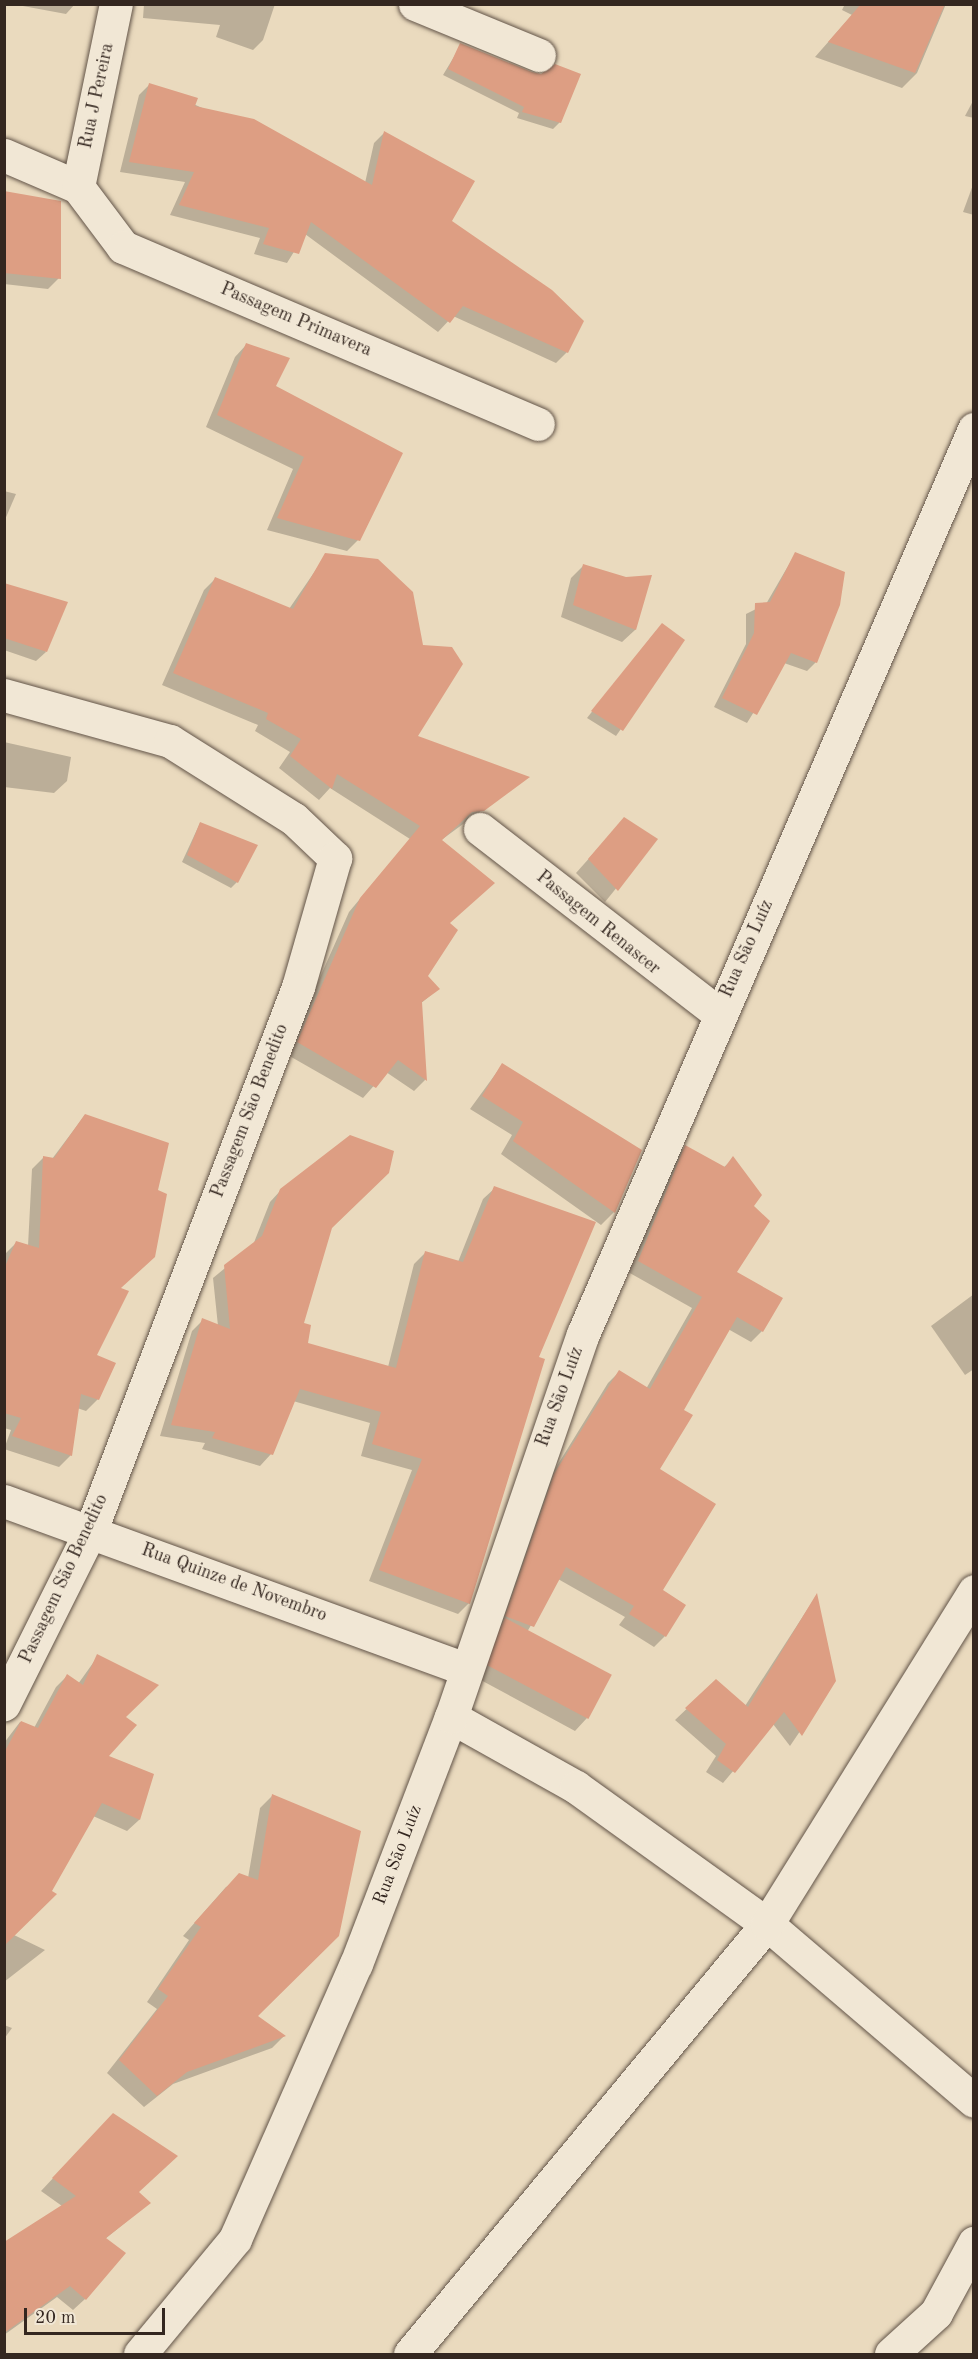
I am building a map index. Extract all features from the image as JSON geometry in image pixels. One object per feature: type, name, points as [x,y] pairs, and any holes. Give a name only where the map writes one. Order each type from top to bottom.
[{"type":"street","name":"Rua J Pereira","points":[[78,187],[116,4]]},
{"type":"street","points":[[415,4],[539,55]]},
{"type":"street","points":[[4,154],[78,187]]},
{"type":"street","name":"Passagem Primavera","points":[[78,187],[123,247],[538,424]]},
{"type":"street","name":"Rua São Luíz","points":[[140,2355],[235,2239],[356,1964],[451,1717],[464,1668],[583,1334],[719,1014],[974,429]]},
{"type":"street","name":"Passagem São Benedito","points":[[4,695],[170,741],[294,819],[335,858],[298,987],[91,1530],[4,1704]]},
{"type":"street","name":"Passagem Renascer","points":[[480,829],[719,1014]]},
{"type":"street","name":"Rua Quinze de Novembro","points":[[4,1501],[91,1530],[464,1668]]},
{"type":"street","points":[[410,2355],[767,1924],[974,1591]]},
{"type":"street","points":[[451,1717],[576,1787],[767,1924],[974,2101]]},
{"type":"street","points":[[891,2355],[936,2313],[974,2243]]},
{"type":"building","points":[[861,4],[945,4],[915,73],[828,42]]},
{"type":"building","points":[[460,43],[532,72],[541,74],[555,64],[581,74],[561,123],[522,112],[524,107],[448,69]]},
{"type":"building","points":[[149,83],[198,98],[195,106],[254,119],[372,185],[384,131],[475,181],[452,221],[552,290],[584,321],[568,353],[463,306],[450,323],[311,222],[299,254],[263,244],[269,228],[179,205],[194,172],[129,162]]},
{"type":"building","points":[[4,191],[61,201],[61,279],[4,273]]},
{"type":"building","points":[[246,343],[290,358],[276,386],[403,453],[360,541],[277,518],[304,457],[217,415]]},
{"type":"building","points":[[795,552],[845,572],[840,605],[817,663],[791,653],[757,715],[722,698],[754,633],[755,603],[770,602]]},
{"type":"building","points":[[325,553],[378,559],[413,592],[423,645],[452,647],[463,664],[418,736],[530,777],[484,811],[472,812],[442,840],[495,883],[450,923],[458,930],[428,976],[440,989],[422,1002],[427,1081],[398,1060],[376,1088],[297,1042],[360,898],[420,826],[337,774],[332,789],[290,756],[301,739],[266,719],[268,713],[173,673],[215,577],[293,609]]},
{"type":"building","points":[[583,564],[626,577],[652,575],[636,630],[573,605]]},
{"type":"building","points":[[4,583],[68,602],[47,652],[4,638]]},
{"type":"building","points":[[662,623],[685,640],[623,731],[591,711]]},
{"type":"building","points":[[624,817],[658,839],[618,891],[588,859]]},
{"type":"building","points":[[200,822],[258,845],[238,883],[187,855]]},
{"type":"building","points":[[502,1063],[642,1150],[615,1213],[513,1141],[523,1122],[482,1096]]},
{"type":"building","points":[[85,1114],[169,1143],[158,1190],[167,1194],[155,1257],[121,1288],[129,1291],[97,1355],[116,1363],[99,1400],[81,1394],[72,1456],[12,1436],[21,1418],[4,1413],[4,1269],[16,1241],[39,1248],[43,1156],[54,1158]]},
{"type":"building","points":[[350,1135],[394,1151],[389,1173],[332,1228],[304,1323],[311,1325],[308,1343],[396,1368],[425,1251],[463,1262],[494,1186],[596,1222],[539,1357],[545,1359],[470,1604],[379,1570],[422,1459],[372,1444],[381,1412],[300,1389],[273,1455],[212,1438],[215,1432],[171,1425],[202,1318],[230,1329],[224,1265],[262,1236],[280,1189]]},
{"type":"building","points":[[685,1145],[725,1167],[733,1156],[762,1195],[754,1206],[770,1221],[737,1272],[783,1298],[763,1332],[737,1317],[684,1410],[693,1415],[660,1469],[716,1504],[663,1590],[686,1605],[666,1637],[629,1614],[634,1606],[566,1567],[534,1627],[505,1616],[554,1474],[619,1370],[650,1389],[702,1297],[638,1261]]},
{"type":"building","points":[[817,1593],[836,1681],[802,1736],[784,1712],[735,1773],[717,1760],[726,1744],[685,1708],[716,1679],[748,1707]]},
{"type":"building","points":[[505,1618],[612,1675],[588,1719],[482,1662]]},
{"type":"building","points":[[97,1654],[159,1685],[126,1717],[137,1725],[109,1756],[154,1774],[140,1820],[102,1803],[52,1891],[57,1894],[4,1946],[4,1753],[21,1721],[38,1728],[67,1674],[83,1685]]},
{"type":"building","points":[[272,1794],[361,1831],[339,1936],[258,2016],[286,2036],[187,2072],[157,2096],[119,2060],[168,1996],[158,1989],[201,1927],[194,1923],[239,1873],[258,1880]]},
{"type":"building","points":[[113,2113],[178,2156],[139,2192],[151,2203],[106,2238],[126,2253],[86,2300],[70,2286],[4,2333],[4,2242],[76,2196],[52,2178]]}]
